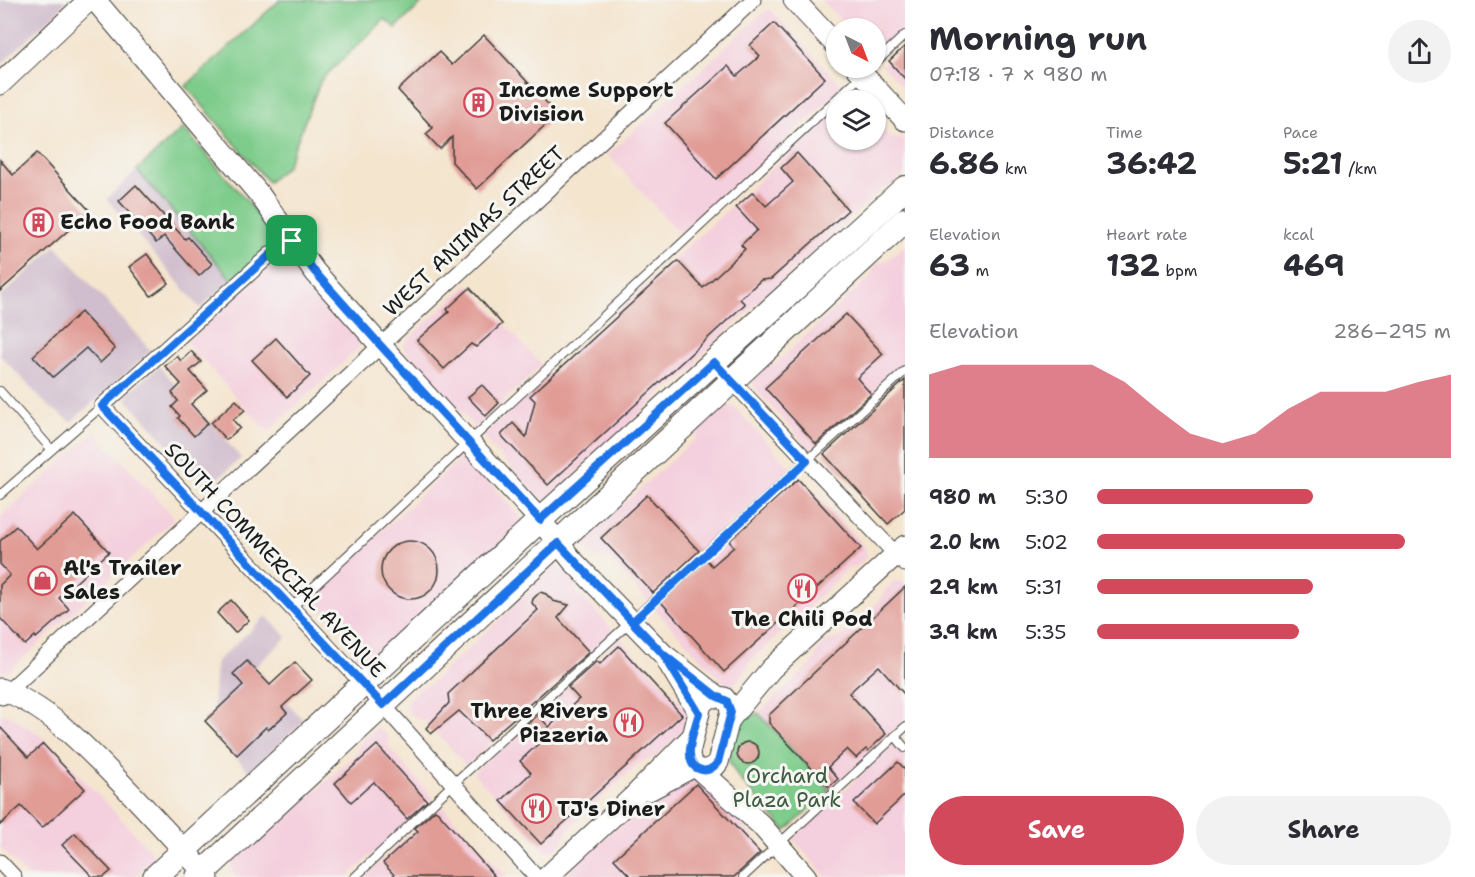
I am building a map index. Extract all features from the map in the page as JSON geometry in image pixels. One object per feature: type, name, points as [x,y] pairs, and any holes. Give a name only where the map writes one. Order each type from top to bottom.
[{"type":"main road","points":[[155,877],[540,520],[905,188]]},
{"type":"main road","points":[[203,875],[905,220]]},
{"type":"street","points":[[0,84],[89,0]]},
{"type":"street","points":[[95,0],[259,194],[315,272],[540,520],[558,543],[663,654],[727,701],[730,706],[729,720],[720,757],[715,766],[709,770],[697,768],[632,798]]},
{"type":"street","name":"WEST ANIMAS STREET","points":[[3,693],[753,0]]},
{"type":"street","points":[[794,0],[826,34]]},
{"type":"street","points":[[874,78],[905,120]]},
{"type":"street","points":[[102,406],[271,254],[292,241]]},
{"type":"street","points":[[714,362],[807,461],[902,555],[771,669],[729,720]]},
{"type":"street","name":"SOUTH COMMERCIAL AVENUE","points":[[102,406],[200,513],[383,705],[536,877]]},
{"type":"street","points":[[663,654],[699,713]]},
{"type":"street","points":[[761,825],[690,761],[689,753],[705,699],[718,696],[771,669]]},
{"type":"street","points":[[3,693],[49,716],[75,737],[184,851],[203,875]]},
{"type":"street","points":[[547,877],[632,798],[693,736]]},
{"type":"street","points":[[720,757],[733,784],[761,825],[806,877]]},
{"type":"lane","points":[[886,51],[905,35]]},
{"type":"lane","points":[[291,608],[855,78]]},
{"type":"lane","points":[[355,877],[453,784],[905,371]]},
{"type":"lane","points":[[0,391],[51,449]]},
{"type":"lane","points":[[0,495],[102,406]]},
{"type":"lane","points":[[743,877],[905,727]]},
{"type":"lane","points":[[895,736],[905,748]]},
{"type":"shaded area","points":[[0,0],[66,0],[61,8],[0,65]]},
{"type":"shaded area","points":[[822,0],[905,0],[905,26],[886,44],[886,18],[839,18]]},
{"type":"shaded area","points":[[767,9],[772,11],[826,69],[826,78],[835,78],[843,87],[840,90],[826,90],[826,103],[682,236],[608,155]]},
{"type":"shaded area","points":[[905,44],[905,89],[886,69],[886,61]]},
{"type":"shaded area","points":[[826,119],[826,150],[886,150],[886,133],[892,139],[901,138],[905,142],[905,173],[890,187],[882,189],[698,358],[696,366],[677,384],[668,387],[547,501],[539,498],[482,436]]},
{"type":"shaded area","points":[[137,170],[232,280],[200,308],[107,199]]},
{"type":"shaded area","points":[[905,245],[905,363],[811,450],[754,388],[753,378],[765,366],[773,366],[872,275],[873,267],[877,263],[888,260]]},
{"type":"shaded area","points":[[56,246],[151,351],[71,422],[46,404],[0,355],[0,297]]},
{"type":"shaded area","points":[[281,258],[358,339],[360,345],[268,432],[186,342],[276,260]]},
{"type":"shaded area","points":[[468,284],[542,365],[475,428],[403,348],[406,341]]},
{"type":"shaded area","points":[[159,366],[241,458],[210,486],[204,484],[127,400],[128,394]]},
{"type":"shaded area","points":[[725,406],[734,407],[791,468],[704,546],[700,553],[648,601],[610,560],[606,557],[595,557],[583,544],[582,537],[589,529],[598,527],[697,437],[700,428]]},
{"type":"shaded area","points":[[95,432],[173,516],[172,521],[8,672],[0,671],[0,517]]},
{"type":"shaded area","points":[[464,455],[522,518],[523,523],[501,540],[366,666],[356,658],[355,645],[310,597]]},
{"type":"shaded area","points":[[798,475],[865,547],[867,557],[858,566],[847,569],[810,605],[808,615],[796,626],[784,630],[750,661],[744,674],[734,684],[726,685],[654,608]]},
{"type":"shaded area","points":[[555,563],[575,582],[577,591],[614,631],[466,766],[426,721],[417,719],[407,710],[406,702],[419,688],[430,684],[532,589],[534,580]]},
{"type":"shaded area","points":[[895,580],[905,583],[905,721],[830,790],[758,713],[813,663],[817,651],[828,640],[839,638],[881,600],[884,591]]},
{"type":"shaded area","points":[[266,616],[287,637],[255,667],[304,721],[249,772],[203,722],[213,712],[216,662]]},
{"type":"shaded area","points":[[620,638],[688,711],[688,726],[656,757],[640,762],[565,833],[562,844],[555,850],[546,851],[473,773]]},
{"type":"shaded area","points":[[5,714],[41,736],[56,750],[151,851],[152,861],[135,877],[28,877],[0,847],[0,715]]},
{"type":"shaded area","points":[[377,727],[388,735],[389,748],[434,798],[348,877],[236,877],[231,870],[232,861],[252,842],[258,843],[357,753],[358,744]]},
{"type":"shaded area","points":[[893,744],[905,757],[905,877],[826,877],[793,839]]},
{"type":"shaded area","points":[[692,777],[704,782],[765,851],[736,877],[566,877],[576,863],[631,814]]},
{"type":"shaded area","points":[[441,805],[507,877],[364,877]]},
{"type":"green space","points":[[280,0],[425,0],[396,28],[385,19],[321,80],[287,166],[268,182],[186,86]]},
{"type":"green space","points":[[183,128],[252,207],[272,235],[270,246],[232,280],[137,170]]},
{"type":"green space","name":"Orchard Plaza Park","points":[[758,713],[830,790],[786,831],[738,777],[729,761],[732,731],[745,717]]},
{"type":"building","points":[[774,23],[825,78],[716,179],[665,123],[728,66],[737,76],[760,56],[750,45]]},
{"type":"building","name":"Income Support Division","points":[[484,35],[557,114],[477,189],[452,162],[452,137],[440,149],[426,134],[433,128],[398,90],[439,52],[452,65]]},
{"type":"building","points":[[905,46],[905,79],[889,61]]},
{"type":"building","name":"Echo Food Bank","points":[[37,153],[90,211],[0,291],[0,160],[13,175]]},
{"type":"building","points":[[797,153],[848,210],[771,279],[761,280],[740,299],[745,304],[548,485],[501,435],[513,423],[526,437],[535,401],[530,396],[678,261],[703,288],[745,249],[741,245],[757,230],[736,207],[753,192],[766,206],[793,182],[781,168]]},
{"type":"building","points":[[136,185],[185,239],[188,237],[212,264],[199,276],[164,236],[156,243],[119,201]]},
{"type":"building","points":[[147,254],[169,283],[151,296],[129,267]]},
{"type":"building","points":[[470,288],[502,324],[476,347],[471,344],[444,369],[417,340],[449,312],[447,309]]},
{"type":"building","points":[[81,312],[115,349],[100,363],[86,348],[53,377],[33,356]]},
{"type":"building","points":[[846,314],[883,354],[857,378],[871,394],[816,444],[765,388]]},
{"type":"building","points":[[276,338],[310,376],[287,397],[252,360]]},
{"type":"building","points":[[191,351],[201,362],[190,371],[207,390],[191,404],[208,423],[194,436],[178,418],[180,416],[172,407],[178,401],[172,393],[181,384],[165,366],[177,356],[181,361]]},
{"type":"building","points":[[905,380],[905,509],[888,524],[824,454]]},
{"type":"building","points":[[482,385],[499,403],[486,416],[468,397]]},
{"type":"building","points":[[236,400],[245,410],[233,420],[240,428],[226,440],[211,423]]},
{"type":"building","points":[[798,479],[861,548],[724,672],[661,602],[707,560],[712,566],[734,547],[729,541]]},
{"type":"building","points":[[647,495],[699,551],[653,593],[601,538]]},
{"type":"building","name":"Al's Trailer Sales","points":[[75,515],[109,552],[59,598],[69,609],[25,645],[0,618],[0,585],[10,575],[0,564],[0,541],[16,526],[37,549]]},
{"type":"building","points":[[404,541],[416,541],[431,549],[439,564],[439,576],[431,591],[416,599],[404,599],[389,591],[381,576],[381,564],[389,549]]},
{"type":"building","points":[[905,587],[905,695],[879,666],[849,693],[886,734],[868,751],[866,749],[856,758],[847,749],[828,767],[838,779],[829,787],[769,723],[769,715]]},
{"type":"building","points":[[540,592],[553,601],[569,605],[558,618],[589,652],[489,740],[459,711],[431,734],[426,728],[449,703],[448,694],[538,610],[532,603]]},
{"type":"building","points":[[231,600],[249,620],[235,633],[217,613]]},
{"type":"building","points":[[619,646],[682,715],[541,844],[501,801],[531,773],[520,761],[538,744],[523,728],[538,715],[549,727],[579,699],[568,687],[597,661],[600,664]]},
{"type":"building","points":[[247,661],[270,685],[295,662],[312,680],[282,707],[287,713],[268,730],[266,727],[237,755],[205,721],[243,685],[233,674]]},
{"type":"building","points":[[0,727],[28,757],[43,744],[85,789],[42,828],[21,806],[0,825]]},
{"type":"building","points":[[748,742],[758,749],[759,753],[752,763],[748,764],[738,757],[737,753],[744,743]]},
{"type":"building","points":[[377,745],[427,801],[407,819],[374,782],[351,802],[335,783]]},
{"type":"building","points":[[898,762],[905,769],[905,795],[874,824],[854,803]]},
{"type":"building","points":[[696,784],[760,853],[734,877],[631,877],[614,859]]},
{"type":"building","points":[[435,810],[495,877],[396,877],[383,863],[418,831],[415,828]]},
{"type":"building","points":[[75,833],[111,871],[104,877],[93,877],[62,845]]},
{"type":"place","name":"Income Support Division","points":[[478,102]]},
{"type":"place","name":"Echo Food Bank","points":[[39,222]]},
{"type":"place","name":"Al's Trailer Sales","points":[[42,580]]},
{"type":"place","name":"The Chili Pod","points":[[802,588]]},
{"type":"place","name":"Three Rivers Pizzeria","points":[[629,723]]},
{"type":"place","name":"TJ's Diner","points":[[536,809]]},
{"type":"route","points":[[292,241],[271,254],[102,406],[200,513],[383,705],[558,543],[572,560],[632,622],[663,654],[690,673],[716,696],[727,701],[731,712],[715,766],[705,771],[700,770],[690,761],[689,753],[699,713],[663,654],[632,622],[807,461],[714,362],[540,520],[315,272],[292,241]]}]
